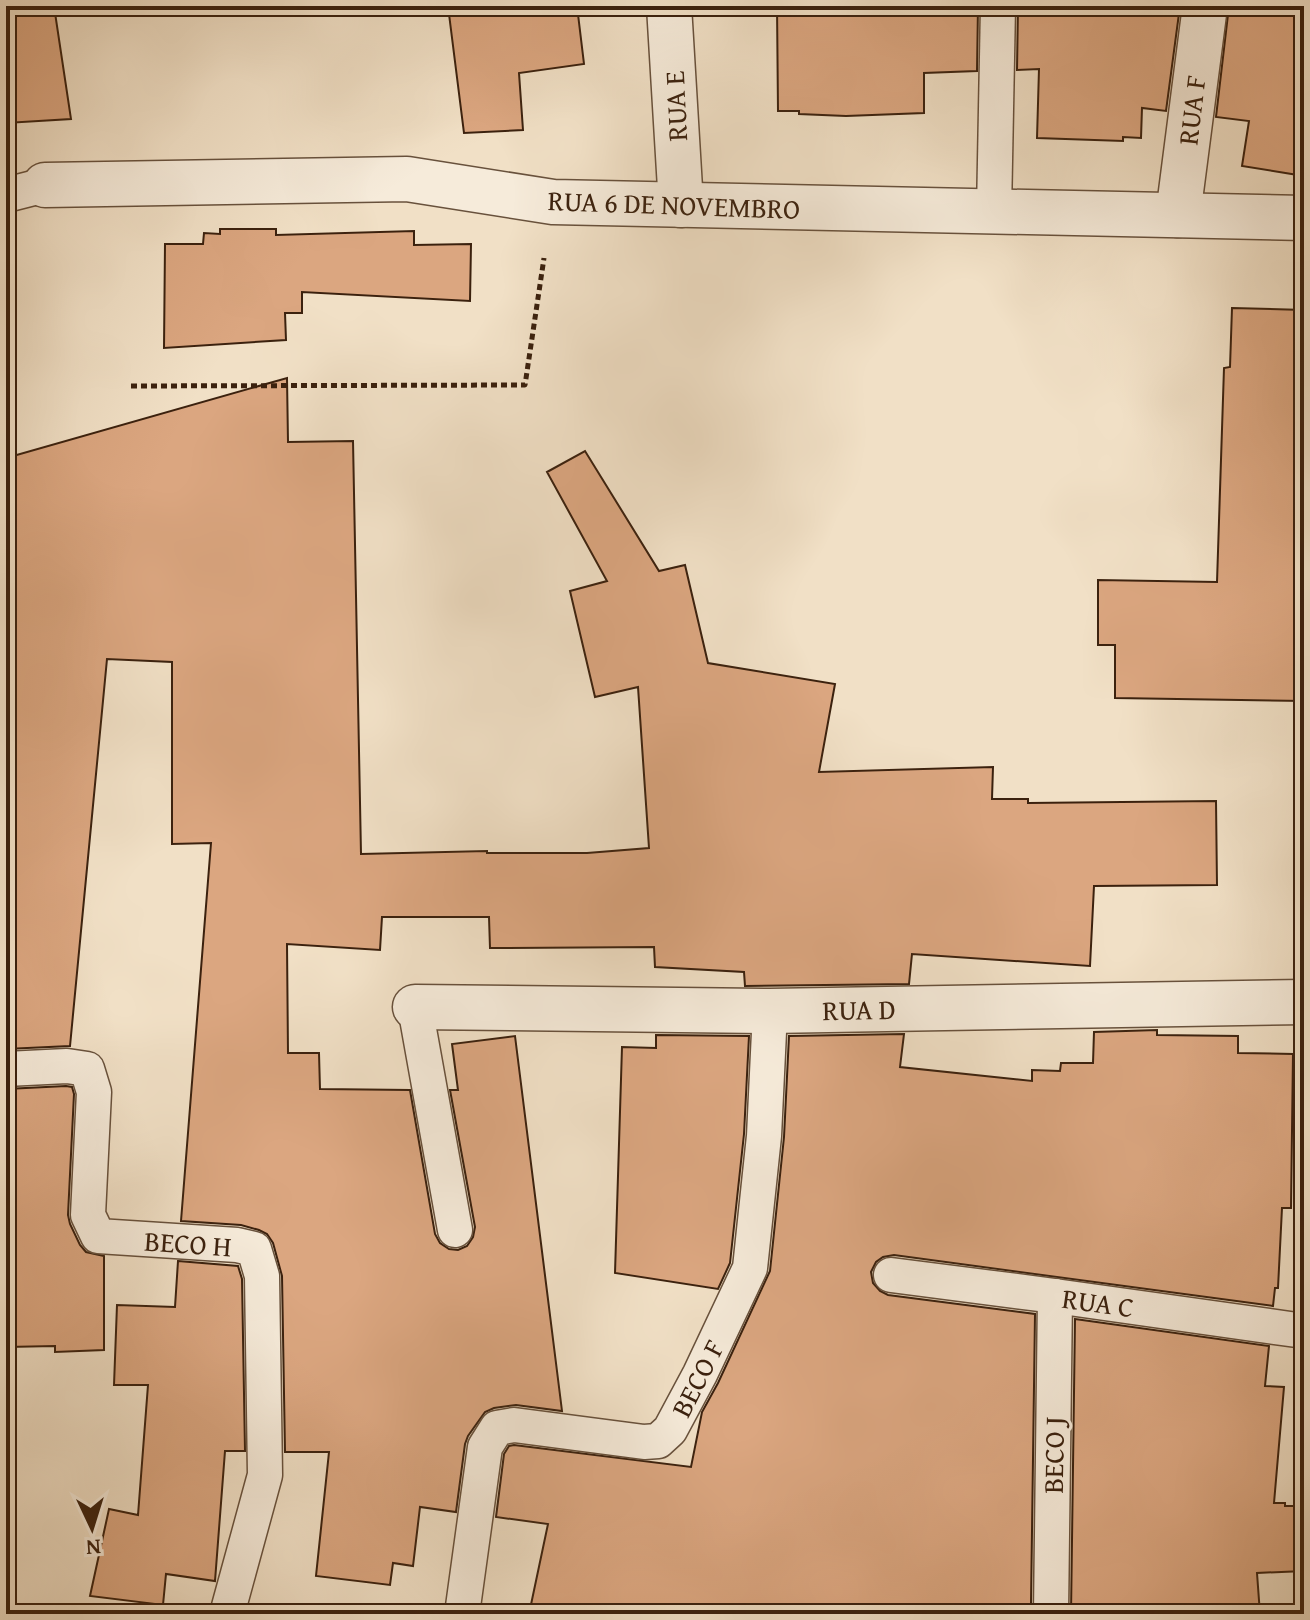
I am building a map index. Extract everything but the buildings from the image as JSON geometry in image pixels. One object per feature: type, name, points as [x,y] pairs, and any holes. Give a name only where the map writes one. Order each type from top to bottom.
[{"type":"street","name":"RUA E","points":[[669,6],[681,205]]},
{"type":"street","name":"RUA F","points":[[1178,215],[1205,6]]},
{"type":"street","name":"RUA 6 DE NOVEMBRO","points":[[26,190],[407,179],[553,202],[1304,218]]},
{"type":"street","name":"RUA D","points":[[415,1007],[770,1011],[1304,1002]]},
{"type":"lane","points":[[994,212],[998,6]]},
{"type":"lane","points":[[415,1007],[455,1230]]},
{"type":"lane","name":"BECO F","points":[[462,1614],[485,1447],[497,1428],[514,1425],[644,1442],[658,1441],[670,1430],[700,1374],[750,1268],[764,1136],[770,1011]]},
{"type":"lane","name":"BECO H","points":[[6,1069],[67,1066],[87,1069],[94,1092],[88,1215],[98,1236],[237,1245],[254,1249],[262,1276],[265,1475],[227,1614]]},
{"type":"lane","name":"RUA C","points":[[891,1275],[1304,1331]]},
{"type":"lane","name":"BECO J","points":[[1051,1614],[1055,1296]]},
{"type":"path","points":[[131,386],[525,385],[553,202]]}]
